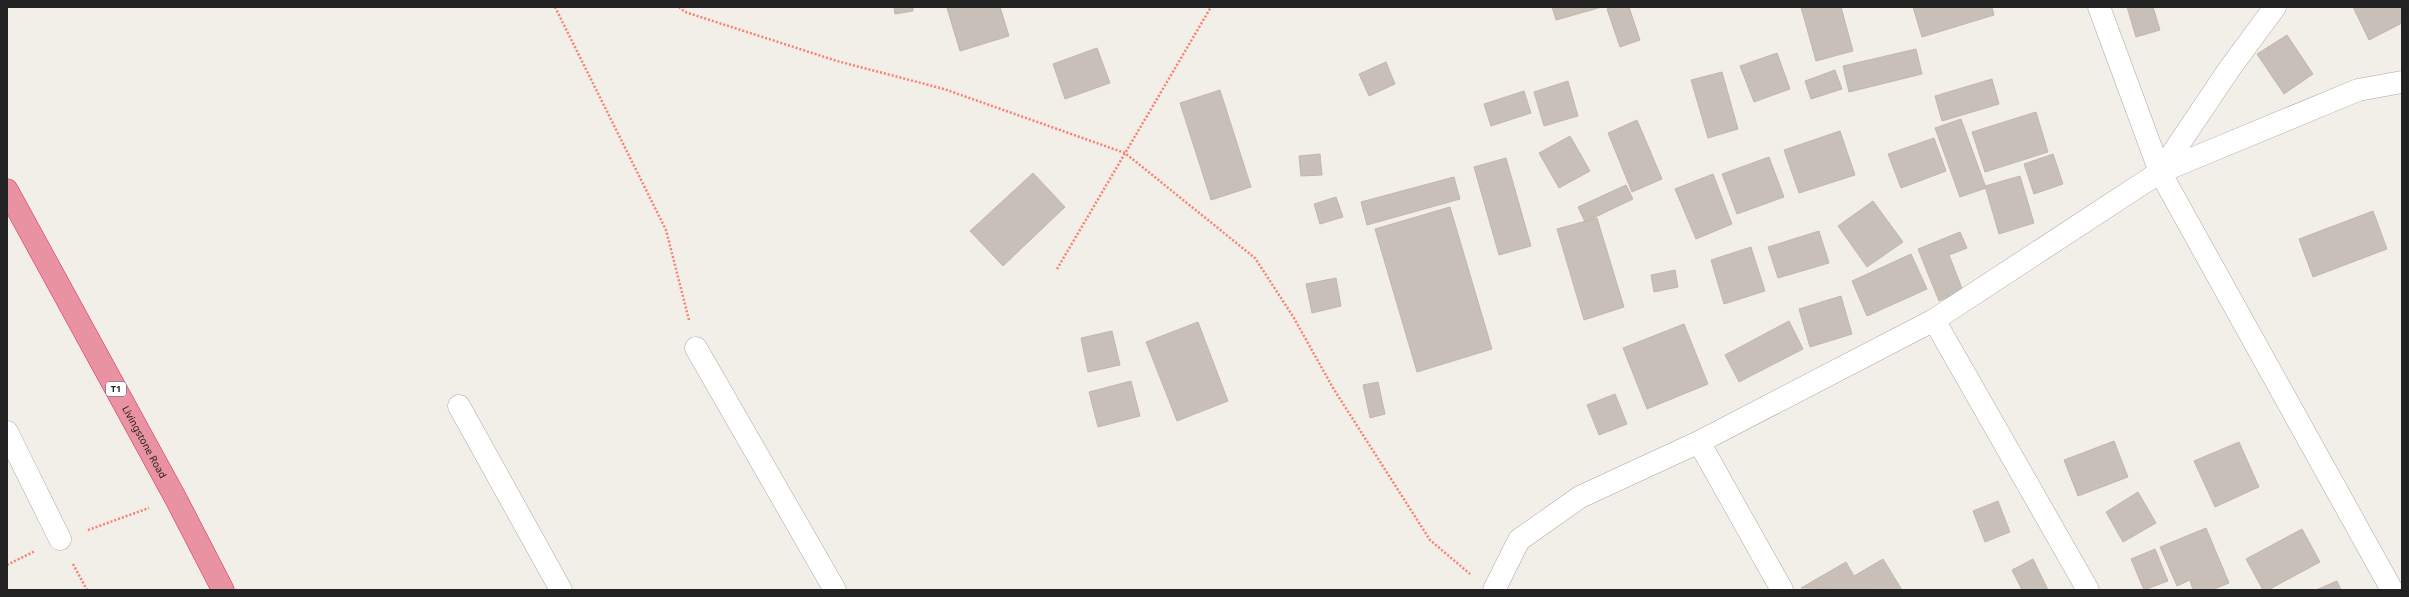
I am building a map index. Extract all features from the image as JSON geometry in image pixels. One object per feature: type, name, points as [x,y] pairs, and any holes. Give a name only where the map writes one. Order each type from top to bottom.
[{"type":"highway","name":"Livingstone Road","points":[[7,190],[176,499],[223,590]]},
{"type":"street","points":[[2099,7],[2160,172],[2392,590]]},
{"type":"street","points":[[2160,172],[2230,68],[2275,7]]},
{"type":"street","points":[[1494,590],[1519,540],[1580,496],[1699,442],[1934,320],[2160,172],[2358,90],[2402,82]]},
{"type":"street","points":[[1934,320],[2088,590]]},
{"type":"street","points":[[696,348],[835,590]]},
{"type":"street","points":[[459,406],[561,590]]},
{"type":"street","points":[[7,432],[60,539]]},
{"type":"street","points":[[1699,442],[1782,590]]},
{"type":"path","points":[[555,7],[666,230],[696,348]]},
{"type":"path","points":[[679,7],[685,12],[837,61],[944,89],[1125,153],[1255,258],[1294,318],[1333,388],[1430,540],[1471,575]]},
{"type":"path","points":[[1057,269],[1211,7]]},
{"type":"path","points":[[7,565],[60,539],[176,499]]},
{"type":"building","points":[[894,7],[913,7],[913,11],[895,14]]},
{"type":"building","points":[[1000,7],[1009,36],[960,51],[947,8]]},
{"type":"building","points":[[1552,7],[1602,7],[1556,20]]},
{"type":"building","points":[[1613,7],[1629,7],[1640,40],[1620,47],[1607,9]]},
{"type":"building","points":[[1801,7],[1841,7],[1853,51],[1816,61]]},
{"type":"building","points":[[1913,7],[1992,7],[1994,15],[1922,37]]},
{"type":"building","points":[[2127,7],[2153,7],[2160,30],[2136,37]]},
{"type":"building","points":[[2353,7],[2402,7],[2402,23],[2369,40]]},
{"type":"building","points":[[2287,35],[2313,74],[2284,94],[2257,54]]},
{"type":"building","points":[[1097,48],[1110,83],[1065,99],[1053,64]]},
{"type":"building","points":[[1916,49],[1922,74],[1849,92],[1843,66]]},
{"type":"building","points":[[1777,53],[1790,89],[1754,102],[1740,66]]},
{"type":"building","points":[[1386,62],[1395,84],[1369,96],[1359,74]]},
{"type":"building","points":[[1835,70],[1842,89],[1811,99],[1805,81]]},
{"type":"building","points":[[1722,72],[1738,129],[1708,138],[1691,80]]},
{"type":"building","points":[[1992,79],[1999,104],[1942,121],[1935,96]]},
{"type":"building","points":[[1568,81],[1578,116],[1544,126],[1534,92]]},
{"type":"building","points":[[1220,90],[1251,187],[1211,200],[1180,103]]},
{"type":"building","points":[[1524,91],[1531,113],[1491,126],[1484,104]]},
{"type":"building","points":[[2036,112],[2048,152],[1985,172],[1972,132]]},
{"type":"building","points":[[1961,119],[1986,188],[1960,197],[1935,128]]},
{"type":"building","points":[[1637,120],[1662,179],[1632,192],[1608,133]]},
{"type":"building","points":[[1840,131],[1855,175],[1799,193],[1784,150]]},
{"type":"building","points":[[1570,136],[1590,171],[1559,188],[1539,153]]},
{"type":"building","points":[[1934,138],[1946,171],[1901,188],[1888,154]]},
{"type":"building","points":[[1320,154],[1322,175],[1301,176],[1299,156]]},
{"type":"building","points":[[2053,154],[2063,184],[2034,194],[2024,164]]},
{"type":"building","points":[[1769,157],[1784,197],[1737,214],[1722,174]]},
{"type":"building","points":[[1506,158],[1531,246],[1499,255],[1474,167]]},
{"type":"building","points":[[1033,173],[1065,207],[1003,266],[970,231]]},
{"type":"building","points":[[1713,174],[1732,224],[1696,239],[1675,189]]},
{"type":"building","points":[[2020,176],[2034,223],[1999,234],[1985,186]]},
{"type":"building","points":[[1454,177],[1460,199],[1367,225],[1361,202]]},
{"type":"building","points":[[1626,185],[1633,199],[1585,222],[1578,207]]},
{"type":"building","points":[[1336,197],[1343,217],[1320,224],[1314,204]]},
{"type":"building","points":[[1873,201],[1903,242],[1867,267],[1838,226]]},
{"type":"building","points":[[1450,207],[1492,349],[1417,372],[1375,229]]},
{"type":"building","points":[[2373,211],[2387,249],[2313,277],[2299,239]]},
{"type":"building","points":[[1597,218],[1624,307],[1584,320],[1557,229]]},
{"type":"building","points":[[1819,231],[1829,263],[1778,278],[1768,247]]},
{"type":"building","points":[[1960,232],[1967,248],[1949,255],[1963,291],[1939,301],[1918,249]]},
{"type":"building","points":[[1751,247],[1765,291],[1724,304],[1711,260]]},
{"type":"building","points":[[1911,254],[1927,289],[1867,316],[1852,281]]},
{"type":"building","points":[[1675,270],[1678,287],[1654,292],[1651,275]]},
{"type":"building","points":[[1336,278],[1341,306],[1312,313],[1306,284]]},
{"type":"building","points":[[1841,296],[1852,334],[1810,347],[1799,309]]},
{"type":"building","points":[[1789,321],[1803,349],[1739,382],[1725,355]]},
{"type":"building","points":[[1198,322],[1228,401],[1177,421],[1146,342]]},
{"type":"building","points":[[1684,324],[1708,384],[1647,409],[1623,348]]},
{"type":"building","points":[[1112,331],[1120,365],[1088,372],[1081,338]]},
{"type":"building","points":[[1131,381],[1140,416],[1098,427],[1089,392]]},
{"type":"building","points":[[1378,382],[1385,414],[1370,418],[1363,385]]},
{"type":"building","points":[[1615,394],[1627,424],[1599,435],[1587,405]]},
{"type":"building","points":[[2114,441],[2128,477],[2078,496],[2064,460]]},
{"type":"building","points":[[2239,442],[2259,487],[2215,507],[2194,461]]},
{"type":"building","points":[[2138,492],[2156,523],[2123,542],[2106,512]]},
{"type":"building","points":[[1998,501],[2010,532],[1985,542],[1973,511]]},
{"type":"building","points":[[2206,528],[2229,583],[2212,590],[2193,590],[2190,580],[2177,586],[2160,547]]},
{"type":"building","points":[[2302,529],[2320,562],[2268,590],[2263,590],[2246,559]]},
{"type":"building","points":[[2155,549],[2168,581],[2144,590],[2131,559]]},
{"type":"building","points":[[1883,559],[1902,590],[1801,588],[1846,562],[1854,576]]},
{"type":"building","points":[[2033,559],[2048,590],[2022,590],[2012,570]]},
{"type":"building","points":[[2337,581],[2341,590],[2316,590]]}]
